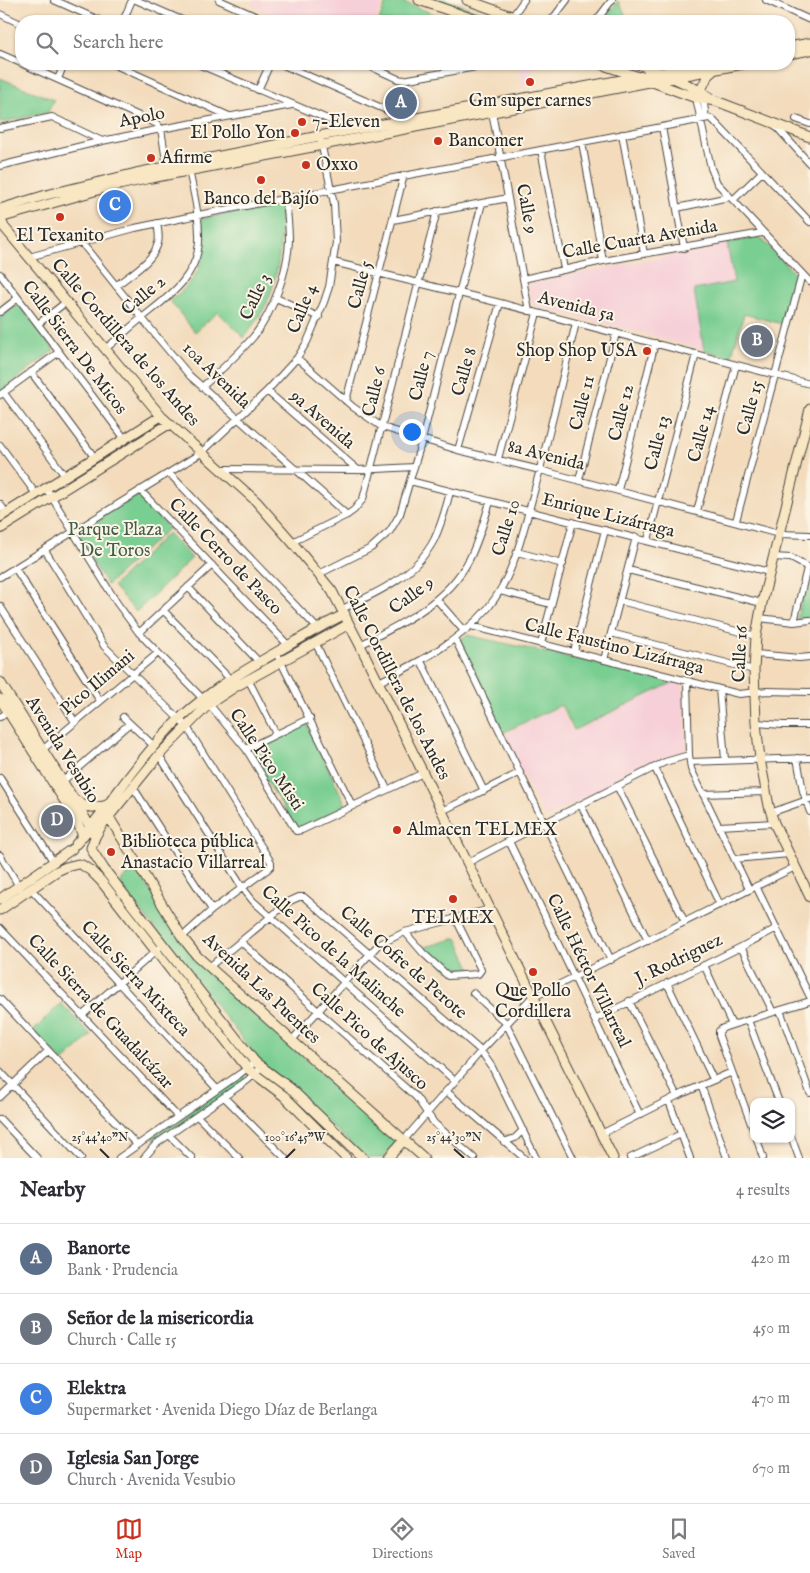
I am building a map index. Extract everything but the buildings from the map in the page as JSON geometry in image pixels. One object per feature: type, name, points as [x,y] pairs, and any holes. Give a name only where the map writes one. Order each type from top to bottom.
[{"type":"street","points":[[54,0],[88,15]]},
{"type":"street","points":[[126,15],[132,0]]},
{"type":"street","points":[[136,0],[170,15]]},
{"type":"street","points":[[219,0],[253,15]]},
{"type":"street","points":[[418,0],[462,15]]},
{"type":"street","points":[[467,0],[480,2],[504,15]]},
{"type":"street","points":[[514,15],[524,0]]},
{"type":"street","points":[[556,15],[567,0]]},
{"type":"street","points":[[601,15],[612,0]]},
{"type":"street","points":[[766,0],[810,20]]},
{"type":"street","points":[[0,14],[15,21]]},
{"type":"street","points":[[795,47],[810,43]]},
{"type":"street","points":[[795,53],[810,50]]},
{"type":"street","points":[[0,54],[15,60]]},
{"type":"street","points":[[38,70],[156,124],[161,129],[167,167]]},
{"type":"street","points":[[58,79],[62,70]]},
{"type":"street","points":[[126,70],[230,117]]},
{"type":"street","points":[[212,70],[352,130],[362,137]]},
{"type":"street","points":[[258,90],[267,70]]},
{"type":"street","points":[[295,70],[408,119]]},
{"type":"street","points":[[378,70],[403,80],[459,70]]},
{"type":"street","points":[[618,70],[716,101],[810,137]]},
{"type":"street","points":[[654,70],[672,77],[700,96]]},
{"type":"street","points":[[1,222],[105,188],[320,140],[352,130],[638,77],[687,70]]},
{"type":"street","points":[[0,209],[89,184],[167,167],[320,140],[362,137],[700,70]]},
{"type":"street","points":[[710,70],[700,96],[714,178],[762,233],[810,282]]},
{"type":"street","name":"Apolo","points":[[0,166],[102,141],[292,104]]},
{"type":"street","name":"Calle 9","points":[[492,112],[529,311]]},
{"type":"street","points":[[0,128],[52,117],[102,141]]},
{"type":"street","points":[[29,257],[157,223],[704,118],[712,119],[810,222]]},
{"type":"street","points":[[796,119],[810,124]]},
{"type":"street","points":[[774,123],[810,164]]},
{"type":"street","points":[[662,127],[684,248]]},
{"type":"street","points":[[622,134],[644,254]]},
{"type":"street","name":"Calle 4","points":[[0,577],[201,453],[267,391],[297,358],[319,317],[329,287],[336,242],[336,220],[332,190],[320,140]]},
{"type":"street","points":[[582,142],[603,261]]},
{"type":"street","points":[[541,150],[564,269]]},
{"type":"street","name":"Calle 2","points":[[105,349],[177,289],[191,269],[198,246],[198,215],[189,170]]},
{"type":"street","points":[[677,208],[731,198],[762,172]]},
{"type":"street","name":"Calle 5","points":[[346,401],[404,176]]},
{"type":"street","name":"Calle 3","points":[[202,387],[254,335],[276,298],[288,247],[286,198]]},
{"type":"street","points":[[393,220],[508,198]]},
{"type":"street","name":"Calle 7","points":[[319,574],[365,551],[390,531],[400,514],[422,440],[482,202]]},
{"type":"street","name":"Calle 6","points":[[292,542],[347,515],[363,499],[437,211]]},
{"type":"street","name":"Calle Cordillera de los Andes","points":[[1,222],[161,416],[256,501],[332,591],[379,682],[613,1158]]},
{"type":"street","points":[[116,286],[154,252],[159,235],[157,223]]},
{"type":"street","name":"Calle Cuarta Avenida","points":[[524,278],[603,261],[762,233]]},
{"type":"street","name":"10a Avenida","points":[[81,242],[175,358],[202,387],[347,515]]},
{"type":"street","name":"Avenida 5a","points":[[333,262],[500,303],[810,384]]},
{"type":"street","name":"Calle Sierra De Micos","points":[[0,274],[125,439]]},
{"type":"street","name":"Calle 15","points":[[736,521],[802,274]]},
{"type":"street","points":[[0,312],[18,298]]},
{"type":"street","points":[[276,298],[319,317]]},
{"type":"street","points":[[38,324],[66,302]]},
{"type":"street","name":"Calle 8","points":[[458,450],[500,303]]},
{"type":"street","points":[[498,459],[537,313]]},
{"type":"street","name":"Calle 10","points":[[379,682],[421,661],[454,639],[471,626],[488,608],[500,591],[517,552],[529,512],[576,323]]},
{"type":"street","name":"Calle 11","points":[[579,480],[616,333]]},
{"type":"street","name":"Calle 12","points":[[618,490],[655,343]]},
{"type":"street","points":[[59,352],[2,394],[65,476]]},
{"type":"street","name":"Calle 13","points":[[648,540],[696,354]]},
{"type":"street","name":"8a Avenida","points":[[297,358],[362,414],[382,427],[458,450],[659,500],[780,534],[810,535]]},
{"type":"street","name":"Calle 14","points":[[697,510],[736,365]]},
{"type":"street","points":[[32,372],[95,458]]},
{"type":"street","name":"9a Avenida","points":[[267,391],[358,470]]},
{"type":"street","name":"Calle 16","points":[[810,409],[762,603],[756,636],[754,670],[756,723],[760,759],[770,813],[810,897]]},
{"type":"street","points":[[0,504],[3,515],[161,416]]},
{"type":"street","points":[[0,528],[169,424]]},
{"type":"street","points":[[0,445],[36,494]]},
{"type":"street","points":[[219,468],[371,470],[414,466]]},
{"type":"street","points":[[169,473],[318,629]]},
{"type":"street","name":"Enrique Lizárraga","points":[[410,481],[769,572]]},
{"type":"street","name":"Calle Pico Misti","points":[[46,488],[72,532],[139,634],[206,701],[246,749],[294,829],[298,832],[352,805]]},
{"type":"street","name":"Calle Cerro de Pasco","points":[[140,490],[288,645]]},
{"type":"street","points":[[0,910],[52,861],[74,846],[91,828],[154,746],[179,719],[206,701],[248,679],[278,656],[288,645],[318,629],[406,574],[427,551],[434,540],[450,492]]},
{"type":"street","name":"Calle 9","points":[[360,645],[394,628],[437,600],[464,570],[480,535],[490,502]]},
{"type":"street","points":[[541,644],[574,522]]},
{"type":"street","points":[[574,652],[605,530]]},
{"type":"street","points":[[604,660],[636,537]]},
{"type":"street","points":[[44,550],[100,640],[187,727],[269,859],[271,866],[212,910],[182,937]]},
{"type":"street","points":[[517,552],[562,564]]},
{"type":"street","points":[[773,557],[791,558],[808,568],[794,622]]},
{"type":"street","points":[[139,634],[212,565]]},
{"type":"street","points":[[15,568],[100,701]]},
{"type":"street","points":[[628,570],[762,603]]},
{"type":"street","points":[[188,588],[259,662]]},
{"type":"street","points":[[500,591],[551,604]]},
{"type":"street","points":[[437,600],[464,631]]},
{"type":"street","points":[[620,601],[756,636]]},
{"type":"street","points":[[0,606],[75,722]]},
{"type":"street","points":[[163,610],[230,679]]},
{"type":"street","points":[[759,618],[794,622],[810,620]]},
{"type":"street","points":[[0,898],[24,889],[61,868],[89,862],[91,860],[94,838],[109,817],[159,755],[187,727],[206,701],[230,679],[259,662],[315,642],[349,624]]},
{"type":"street","name":"Calle Faustino Lizárraga","points":[[471,626],[743,694],[767,691],[810,692]]},
{"type":"street","points":[[611,633],[754,670]]},
{"type":"street","points":[[454,639],[611,960]]},
{"type":"street","points":[[315,642],[387,789]]},
{"type":"street","name":"Pico Ilimani","points":[[39,753],[158,653]]},
{"type":"street","points":[[755,654],[799,658],[810,657]]},
{"type":"street","points":[[278,656],[352,805],[423,773]]},
{"type":"street","points":[[421,661],[484,791]]},
{"type":"street","points":[[248,679],[276,734]]},
{"type":"street","points":[[687,681],[689,758],[694,776],[749,889]]},
{"type":"street","name":"Avenida Vesubio","points":[[0,682],[8,712]]},
{"type":"street","points":[[719,689],[725,760]]},
{"type":"street","name":"Avenida Vesubio","points":[[0,699],[39,753],[63,781],[91,828],[94,838]]},
{"type":"street","points":[[123,717],[154,746]]},
{"type":"street","points":[[246,749],[310,718]]},
{"type":"street","points":[[756,723],[783,726],[810,725]]},
{"type":"street","points":[[63,781],[129,724]]},
{"type":"street","name":"Avenida Vesubio","points":[[39,753],[76,819],[83,836]]},
{"type":"street","name":"Calle Pico de la Malinche","points":[[159,755],[242,888],[253,901],[454,1081]]},
{"type":"street","points":[[797,758],[800,779],[808,800],[810,812]]},
{"type":"street","points":[[467,863],[508,840],[672,759],[810,758]]},
{"type":"street","points":[[654,768],[720,905]]},
{"type":"street","points":[[442,811],[519,773]]},
{"type":"street","points":[[0,778],[52,861]]},
{"type":"street","points":[[617,786],[685,922]]},
{"type":"street","points":[[133,787],[212,910]]},
{"type":"street","points":[[703,794],[766,792]]},
{"type":"street","points":[[74,799],[90,808],[107,805]]},
{"type":"street","points":[[770,813],[808,800]]},
{"type":"street","points":[[581,805],[648,942]]},
{"type":"street","name":"Avenida Las Puentes","points":[[109,817],[182,937],[197,956],[424,1158]]},
{"type":"street","points":[[719,826],[774,823]]},
{"type":"street","name":"Calle Héctor Villarreal","points":[[508,840],[640,1115]]},
{"type":"street","points":[[74,846],[83,843],[92,850],[104,869],[164,944],[254,1068],[282,1080],[363,1158]]},
{"type":"street","points":[[74,846],[72,859],[89,869],[101,881],[156,952],[254,1068],[346,1158]]},
{"type":"street","points":[[735,859],[789,854]]},
{"type":"street","name":"Calle Sierra Mixteca","points":[[0,855],[24,889],[118,984],[217,1089]]},
{"type":"street","points":[[388,1158],[454,1081],[526,1002],[795,867]]},
{"type":"street","points":[[756,886],[810,997]]},
{"type":"street","name":"Calle Cofre de Perote","points":[[209,967],[293,899],[304,897],[481,1051],[492,1067],[536,1158]]},
{"type":"street","points":[[292,1040],[378,945],[405,932],[490,908]]},
{"type":"street","points":[[405,932],[423,954],[448,976],[478,974],[481,970],[455,917]]},
{"type":"street","name":"Calle Sierra de Guadalcázar","points":[[0,928],[178,1117]]},
{"type":"street","name":"J. Rodriguez","points":[[594,1019],[777,928]]},
{"type":"street","name":"Calle Pico de Ajusco","points":[[240,941],[416,1097],[436,1125],[474,1158]]},
{"type":"street","points":[[82,1016],[164,944]]},
{"type":"street","points":[[741,947],[773,1012]]},
{"type":"street","points":[[704,965],[732,1025]]},
{"type":"street","points":[[667,983],[713,1080]]},
{"type":"street","points":[[473,994],[506,1023],[572,1158]]},
{"type":"street","points":[[0,999],[137,1145]]},
{"type":"street","points":[[629,1001],[677,1096]]},
{"type":"street","points":[[750,1121],[719,1032],[723,1028],[810,1001]]},
{"type":"street","points":[[780,1010],[809,1084],[810,1092]]},
{"type":"street","points":[[748,1020],[777,1098]]},
{"type":"street","points":[[0,1098],[48,1051]]},
{"type":"street","points":[[119,1158],[217,1089],[254,1068]]},
{"type":"street","points":[[144,1158],[156,1144],[248,1080],[254,1068]]},
{"type":"street","points":[[0,1071],[81,1158]]},
{"type":"street","points":[[601,1134],[677,1096],[732,1072]]},
{"type":"street","points":[[701,1085],[727,1158]]},
{"type":"street","points":[[446,1091],[524,1158]]},
{"type":"street","points":[[224,1097],[285,1158]]},
{"type":"street","points":[[668,1101],[690,1158]]},
{"type":"street","points":[[197,1116],[239,1158]]},
{"type":"street","points":[[0,1120],[36,1158]]},
{"type":"street","points":[[504,1142],[515,1138],[523,1130]]},
{"type":"street","points":[[630,1158],[681,1134]]},
{"type":"street","points":[[169,1135],[192,1158]]},
{"type":"street","points":[[150,1136],[156,1144]]},
{"type":"street","points":[[757,1143],[763,1158]]},
{"type":"street","points":[[794,1143],[799,1158]]},
{"type":"shaded area","points":[[254,0],[384,0],[378,15],[271,15],[252,5]]},
{"type":"shaded area","name":"Gm super carnes","points":[[518,70],[532,70],[535,80],[532,85],[522,87]]},
{"type":"shaded area","points":[[727,243],[734,282],[694,290],[704,350],[533,306],[528,283]]},
{"type":"shaded area","points":[[677,681],[683,685],[687,749],[545,818],[502,735],[560,707],[573,732]]},
{"type":"green space","points":[[387,0],[397,0],[437,15],[381,15]]},
{"type":"green space","points":[[430,0],[446,0],[489,15],[472,15]]},
{"type":"green space","points":[[618,1],[626,15],[608,15]]},
{"type":"green space","points":[[0,78],[54,100],[48,112],[0,123]]},
{"type":"green space","points":[[280,204],[281,229],[275,279],[267,303],[259,316],[244,338],[218,312],[195,332],[170,301],[189,283],[200,265],[203,245],[201,219]]},
{"type":"green space","points":[[760,237],[795,274],[782,324],[744,314],[731,358],[704,350],[694,290],[734,282],[727,243]]},
{"type":"green space","points":[[19,304],[54,350],[0,392],[0,318]]},
{"type":"green space","name":"Parque Plaza De Toros","points":[[138,495],[169,528],[107,585],[75,533]]},
{"type":"green space","points":[[168,533],[192,558],[136,612],[113,586]]},
{"type":"green space","points":[[808,573],[810,573],[810,618],[797,619]]},
{"type":"green space","points":[[467,635],[676,681],[574,730],[561,705],[502,733],[458,641]]},
{"type":"green space","points":[[307,724],[346,805],[298,830],[249,753]]},
{"type":"green space","points":[[136,869],[157,901],[228,990],[397,1140],[397,1143],[384,1158],[367,1158],[263,1065],[122,887],[121,880]]},
{"type":"green space","points":[[457,938],[471,968],[448,970],[422,948]]},
{"type":"green space","points":[[61,1003],[91,1035],[63,1062],[33,1031]]},
{"type":"green space","points":[[243,1076],[248,1080],[156,1142],[152,1137]]},
{"type":"place","name":"Gm super carnes","points":[[530,82]]},
{"type":"place","name":"Banorte","points":[[401,103]]},
{"type":"place","name":"7-Eleven","points":[[302,122]]},
{"type":"place","name":"El Pollo Yon","points":[[295,133]]},
{"type":"place","name":"Bancomer","points":[[438,141]]},
{"type":"place","name":"Afirme","points":[[151,158]]},
{"type":"place","name":"Oxxo","points":[[306,165]]},
{"type":"place","name":"Banco del Bajío","points":[[261,180]]},
{"type":"place","name":"Elektra","points":[[115,206]]},
{"type":"place","name":"El Texanito","points":[[60,217]]},
{"type":"place","name":"Señor de la misericordia","points":[[757,341]]},
{"type":"place","name":"Shop Shop USA","points":[[647,351]]},
{"type":"place","name":"Iglesia San Jorge","points":[[57,821]]},
{"type":"place","name":"Almacen TELMEX","points":[[397,830]]},
{"type":"place","name":"Biblioteca pública Anastacio Villarreal","points":[[111,852]]},
{"type":"place","name":"TELMEX","points":[[453,899]]},
{"type":"place","name":"Que Pollo Cordillera","points":[[533,972]]}]
